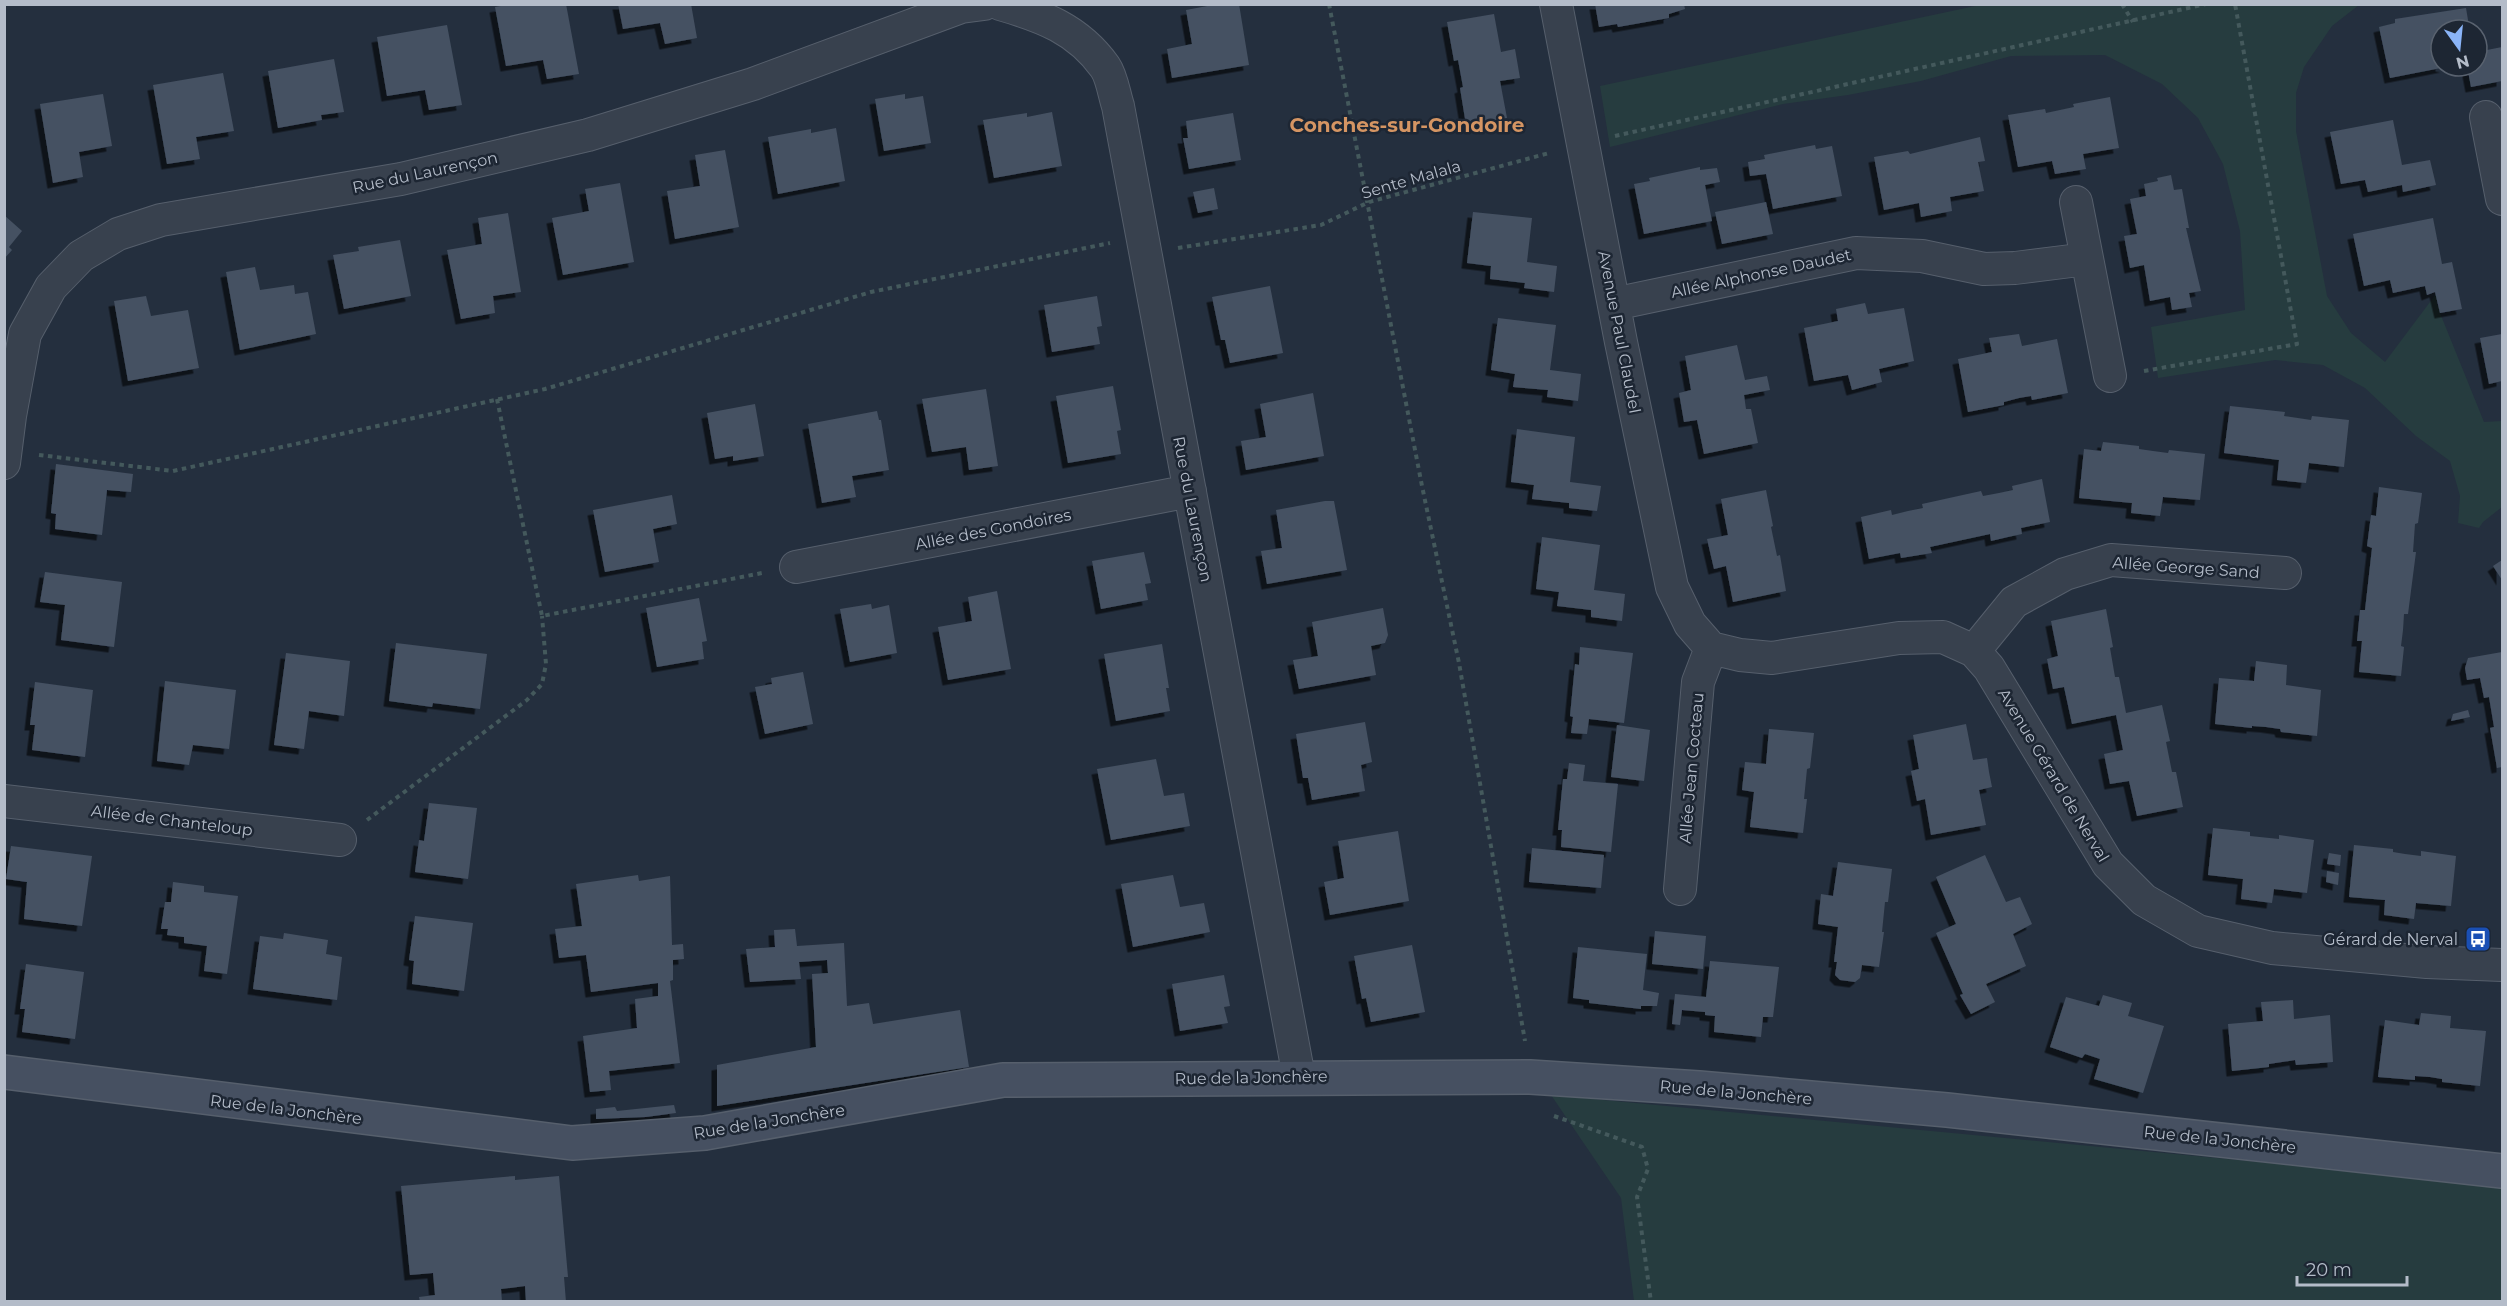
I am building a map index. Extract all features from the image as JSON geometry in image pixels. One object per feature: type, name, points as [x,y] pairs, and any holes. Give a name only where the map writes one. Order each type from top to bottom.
[{"type":"street","name":"Rue du Laurençon","points":[[5,457],[25,334],[51,287],[81,256],[118,234],[161,220],[401,179],[588,135],[753,84],[961,7],[984,4]]},
{"type":"street","name":"Rue du Laurençon","points":[[1000,4],[1040,16],[1077,37],[1106,68],[1118,106],[1299,1077]]},
{"type":"street","name":"Avenue Paul Claudel","points":[[1556,4],[1582,144],[1672,587],[1690,624],[1711,648]]},
{"type":"street","points":[[2486,117],[2501,186]]},
{"type":"street","points":[[2076,202],[2110,376]]},
{"type":"street","name":"Allée Alphonse Daudet","points":[[1614,304],[1856,253],[1923,256],[1984,269],[2015,268],[2088,259]]},
{"type":"street","name":"Allée des Gondoires","points":[[796,567],[1190,491]]},
{"type":"street","name":"Allée George Sand","points":[[1974,651],[2014,602],[2065,574],[2111,560],[2286,573]]},
{"type":"street","name":"Avenue Gérard de Nerval","points":[[1711,648],[1740,655],[1772,658],[1899,638],[1943,637],[1974,651],[1989,668],[2108,864],[2144,900],[2198,931],[2272,948],[2427,962],[2502,965]]},
{"type":"street","name":"Allée Jean Cocteau","points":[[1680,889],[1698,682],[1711,648]]},
{"type":"street","name":"Allée de Chanteloup","points":[[4,801],[340,840]]},
{"type":"street","name":"Rue de la Jonchère","points":[[4,1072],[572,1143],[705,1133],[1003,1080],[1530,1077],[1947,1110],[2502,1171]]},
{"type":"path","points":[[1329,4],[1422,486],[1459,663],[1513,963],[1530,1077],[1550,1114],[1642,1147],[1648,1169],[1637,1197],[1651,1302]]},
{"type":"path","points":[[2122,4],[2133,22]]},
{"type":"path","name":"Sente Malala","points":[[1143,236],[1180,249],[1321,225],[1369,202],[1582,144],[2206,4]]},
{"type":"path","points":[[2110,376],[2297,344],[2235,4]]},
{"type":"path","points":[[5,457],[173,471],[545,389],[871,292],[1143,236]]},
{"type":"path","points":[[340,840],[527,700],[542,684],[546,664],[542,616],[497,399]]},
{"type":"path","points":[[542,616],[796,567]]},
{"type":"green space","points":[[1980,5],[2359,5],[2332,26],[2304,67],[2296,93],[2296,131],[2327,296],[2351,333],[2385,362],[2436,294],[2440,313],[2484,422],[2502,421],[2502,507],[2479,528],[2458,523],[2460,496],[2450,461],[2416,436],[2365,388],[2323,365],[2275,360],[2158,378],[2151,327],[2245,310],[2240,231],[2223,164],[2198,118],[2162,84],[2105,55],[2011,56],[1921,81],[1848,95],[1783,104],[1610,147],[1600,86]]},
{"type":"green space","points":[[1551,1095],[2502,1185],[2502,1301],[1634,1301],[1621,1198]]},
{"type":"building","points":[[512,4],[566,4],[579,74],[547,79],[543,60],[506,66],[495,7]]},
{"type":"building","points":[[618,4],[691,4],[697,38],[665,44],[660,23],[623,29]]},
{"type":"building","points":[[1218,4],[1239,4],[1249,65],[1172,78],[1167,49],[1192,44],[1186,10]]},
{"type":"building","points":[[1595,4],[1684,4],[1685,9],[1669,14],[1669,18],[1618,27],[1617,24],[1599,27]]},
{"type":"building","points":[[2466,8],[2468,18],[2429,18],[2429,70],[2390,78],[2379,27],[2395,23],[2395,19]]},
{"type":"building","points":[[1494,14],[1501,52],[1515,49],[1520,78],[1500,81],[1507,118],[1466,125],[1460,88],[1463,87],[1458,60],[1454,61],[1447,22]]},
{"type":"building","points":[[447,25],[462,105],[429,110],[425,90],[387,96],[377,37]]},
{"type":"building","points":[[2502,47],[2502,81],[2471,87],[2469,78],[2489,78],[2489,50]]},
{"type":"building","points":[[334,59],[344,112],[321,115],[322,120],[278,128],[268,71]]},
{"type":"building","points":[[223,73],[234,131],[196,137],[200,159],[167,164],[153,85]]},
{"type":"building","points":[[103,94],[112,146],[79,152],[83,177],[53,183],[40,104]]},
{"type":"building","points":[[905,94],[905,99],[923,96],[931,143],[884,151],[875,99]]},
{"type":"building","points":[[2110,97],[2119,148],[2083,154],[2086,169],[2055,174],[2052,161],[2018,167],[2008,115],[2045,109],[2046,113],[2074,107],[2073,104]]},
{"type":"building","points":[[1052,112],[1062,166],[994,178],[983,120],[1027,113],[1027,117]]},
{"type":"building","points":[[1233,113],[1241,160],[1189,169],[1183,138],[1188,138],[1186,121]]},
{"type":"building","points":[[2393,120],[2402,165],[2430,160],[2436,185],[2403,192],[2402,185],[2368,192],[2365,180],[2341,184],[2330,132]]},
{"type":"building","points":[[836,128],[845,181],[778,194],[768,137],[811,129],[811,133]]},
{"type":"building","points":[[1980,137],[1985,161],[1978,162],[1984,191],[1950,197],[1952,211],[1921,217],[1919,203],[1884,210],[1874,157],[1908,151],[1910,154]]},
{"type":"building","points":[[1815,145],[1816,149],[1832,146],[1842,196],[1773,209],[1766,174],[1750,176],[1748,162],[1765,159],[1764,155]]},
{"type":"building","points":[[725,150],[739,227],[675,239],[667,191],[700,186],[695,155]]},
{"type":"building","points":[[1700,167],[1700,170],[1717,168],[1720,182],[1705,185],[1712,221],[1644,234],[1634,184],[1650,181],[1649,178]]},
{"type":"building","points":[[2171,175],[2174,190],[2182,189],[2189,228],[2186,228],[2201,291],[2189,293],[2192,307],[2172,310],[2170,297],[2150,301],[2144,265],[2130,268],[2124,236],[2137,234],[2130,199],[2146,196],[2144,184]]},
{"type":"building","points":[[620,183],[634,262],[563,275],[552,218],[589,211],[585,189]]},
{"type":"building","points":[[1214,188],[1218,209],[1198,213],[1193,192]]},
{"type":"building","points":[[1766,202],[1773,234],[1722,244],[1715,212]]},
{"type":"building","points":[[1473,212],[1532,218],[1527,262],[1557,266],[1554,292],[1524,288],[1525,283],[1490,279],[1491,266],[1467,263]]},
{"type":"building","points":[[508,213],[521,292],[493,296],[495,313],[461,319],[447,250],[482,244],[478,218]]},
{"type":"building","points":[[4,215],[22,231],[9,247],[12,250],[4,259]]},
{"type":"building","points":[[2433,218],[2442,264],[2452,262],[2462,309],[2440,313],[2435,292],[2427,295],[2425,286],[2393,293],[2390,280],[2364,286],[2353,234]]},
{"type":"building","points":[[400,240],[411,296],[344,309],[333,255],[359,251],[358,247]]},
{"type":"building","points":[[255,267],[260,290],[294,285],[295,294],[308,292],[316,334],[240,350],[226,272]]},
{"type":"building","points":[[1270,286],[1283,353],[1230,363],[1225,340],[1221,340],[1212,297]]},
{"type":"building","points":[[146,296],[151,316],[188,310],[199,368],[128,381],[114,301]]},
{"type":"building","points":[[1097,296],[1102,326],[1097,327],[1100,344],[1052,352],[1044,305]]},
{"type":"building","points":[[1865,303],[1868,314],[1904,308],[1914,361],[1879,369],[1882,382],[1852,390],[1848,375],[1814,381],[1804,328],[1838,321],[1836,309]]},
{"type":"building","points":[[1498,318],[1556,325],[1550,370],[1581,374],[1578,401],[1547,397],[1548,390],[1513,387],[1515,374],[1491,370]]},
{"type":"building","points":[[2019,334],[2022,346],[2057,339],[2068,393],[2032,400],[2031,396],[2019,398],[2004,402],[2004,405],[1968,412],[1958,359],[1992,352],[1989,338]]},
{"type":"building","points":[[2502,334],[2502,381],[2489,384],[2480,338]]},
{"type":"building","points":[[1737,345],[1745,380],[1767,376],[1770,390],[1744,395],[1746,409],[1751,409],[1758,443],[1704,454],[1697,420],[1684,422],[1679,393],[1691,390],[1685,356]]},
{"type":"building","points":[[1113,386],[1121,430],[1117,431],[1121,454],[1068,463],[1056,396]]},
{"type":"building","points":[[986,389],[998,466],[969,470],[966,447],[932,452],[922,399]]},
{"type":"building","points":[[1313,393],[1324,456],[1246,470],[1241,441],[1266,437],[1260,404]]},
{"type":"building","points":[[755,404],[764,456],[733,461],[733,456],[715,459],[707,413]]},
{"type":"building","points":[[2230,406],[2285,412],[2284,416],[2311,420],[2312,416],[2349,420],[2344,467],[2309,463],[2306,483],[2277,480],[2279,460],[2224,453]]},
{"type":"building","points":[[877,411],[879,420],[881,420],[889,470],[852,476],[856,497],[822,503],[808,424]]},
{"type":"building","points":[[1517,429],[1575,437],[1570,482],[1601,486],[1597,511],[1569,508],[1569,503],[1532,499],[1534,485],[1511,482]]},
{"type":"building","points":[[2103,442],[2139,446],[2139,449],[2168,453],[2169,450],[2205,454],[2200,500],[2163,497],[2160,516],[2131,513],[2132,503],[2079,498],[2084,449],[2101,451]]},
{"type":"building","points":[[56,464],[133,474],[131,492],[107,490],[102,535],[55,529],[56,514],[51,513]]},
{"type":"building","points":[[2042,479],[2050,522],[2021,528],[2022,534],[1991,541],[1990,534],[1930,547],[1932,553],[1901,558],[1900,553],[1869,559],[1861,517],[1891,510],[1892,515],[1923,508],[1922,504],[1981,491],[1983,496],[1999,493],[2013,490],[2012,486]]},
{"type":"building","points":[[2379,487],[2422,493],[2418,523],[2415,524],[2413,552],[2416,552],[2408,614],[2404,614],[2401,676],[2359,672],[2362,641],[2357,641],[2360,610],[2365,610],[2372,548],[2367,546],[2371,515],[2376,516]]},
{"type":"building","points":[[1766,490],[1773,526],[1771,527],[1777,556],[1780,555],[1786,591],[1733,602],[1726,566],[1714,569],[1707,539],[1728,535],[1721,499]]},
{"type":"building","points":[[672,495],[677,524],[653,529],[659,562],[605,572],[593,510]]},
{"type":"building","points":[[1334,501],[1347,570],[1267,584],[1261,551],[1282,548],[1276,510]]},
{"type":"building","points":[[1542,537],[1600,545],[1594,590],[1625,594],[1622,621],[1591,617],[1591,610],[1557,606],[1559,592],[1536,589]]},
{"type":"building","points":[[1144,552],[1151,583],[1145,584],[1148,600],[1101,609],[1092,561]]},
{"type":"building","points":[[2502,560],[2502,580],[2493,566]]},
{"type":"building","points":[[45,572],[122,582],[114,647],[61,640],[65,605],[40,602]]},
{"type":"building","points":[[997,591],[1011,669],[948,680],[938,627],[972,621],[968,597]]},
{"type":"building","points":[[699,598],[707,641],[702,642],[704,659],[657,667],[646,608]]},
{"type":"building","points":[[871,604],[872,609],[889,605],[897,653],[850,662],[840,609]]},
{"type":"building","points":[[1383,608],[1388,635],[1385,643],[1371,646],[1376,675],[1299,689],[1293,660],[1318,656],[1312,622]]},
{"type":"building","points":[[2106,609],[2113,647],[2110,648],[2115,677],[2119,677],[2126,713],[2162,705],[2170,741],[2166,742],[2172,772],[2176,772],[2183,807],[2137,816],[2129,781],[2110,784],[2104,754],[2123,750],[2116,715],[2072,724],[2064,687],[2053,689],[2047,659],[2058,656],[2051,621]]},
{"type":"building","points":[[396,643],[487,654],[480,709],[433,703],[432,707],[389,701]]},
{"type":"building","points":[[1162,644],[1170,711],[1116,721],[1104,654]]},
{"type":"building","points":[[1580,647],[1633,653],[1624,723],[1589,719],[1587,734],[1571,733],[1573,717],[1570,716],[1575,664],[1579,665]]},
{"type":"building","points":[[2502,652],[2502,767],[2497,768],[2490,728],[2494,727],[2489,697],[2484,698],[2480,678],[2467,680],[2465,668],[2468,658]]},
{"type":"building","points":[[286,653],[350,661],[344,716],[309,711],[304,749],[274,745]]},
{"type":"building","points":[[2256,661],[2287,665],[2286,685],[2321,690],[2317,736],[2281,732],[2280,729],[2266,727],[2252,726],[2252,728],[2215,724],[2219,678],[2254,681]]},
{"type":"building","points":[[803,672],[813,724],[765,734],[755,687],[772,684],[771,678]]},
{"type":"building","points":[[165,681],[236,690],[229,749],[193,745],[189,765],[157,761]]},
{"type":"building","points":[[35,682],[93,690],[85,757],[32,750],[35,725],[30,725]]},
{"type":"building","points":[[2468,710],[2470,717],[2451,721],[2453,714]]},
{"type":"building","points":[[1365,722],[1372,762],[1361,765],[1365,791],[1312,800],[1308,778],[1303,778],[1296,734]]},
{"type":"building","points":[[1966,724],[1973,760],[1987,758],[1992,787],[1979,790],[1986,825],[1931,835],[1925,799],[1917,801],[1911,771],[1919,769],[1913,735]]},
{"type":"building","points":[[1617,725],[1650,730],[1644,781],[1611,777]]},
{"type":"building","points":[[1769,729],[1814,733],[1810,768],[1807,769],[1804,799],[1807,799],[1803,833],[1750,827],[1754,792],[1742,790],[1745,762],[1766,764]]},
{"type":"building","points":[[1156,759],[1164,796],[1184,793],[1190,826],[1111,840],[1097,769]]},
{"type":"building","points":[[1569,763],[1585,765],[1583,781],[1618,784],[1611,852],[1561,847],[1562,830],[1558,830],[1563,779],[1567,779]]},
{"type":"building","points":[[429,803],[477,808],[468,879],[415,872],[419,840],[424,841]]},
{"type":"building","points":[[2213,828],[2250,832],[2250,836],[2279,839],[2279,835],[2314,840],[2307,893],[2274,889],[2272,903],[2241,899],[2243,879],[2208,875]]},
{"type":"building","points":[[1398,831],[1409,901],[1330,915],[1324,882],[1344,878],[1338,841]]},
{"type":"building","points":[[2354,845],[2393,849],[2393,852],[2421,856],[2421,851],[2456,856],[2451,906],[2416,903],[2414,919],[2384,915],[2385,900],[2349,897]]},
{"type":"building","points":[[11,846],[92,856],[82,926],[24,919],[27,882],[6,879]]},
{"type":"building","points":[[1532,848],[1604,855],[1601,888],[1529,882]]},
{"type":"building","points":[[2329,853],[2341,855],[2340,866],[2327,864]]},
{"type":"building","points":[[1985,855],[2006,902],[2020,897],[2032,924],[2013,934],[2026,966],[1986,984],[1995,1002],[1971,1014],[1960,995],[1963,994],[1936,933],[1956,924],[1936,877]]},
{"type":"building","points":[[1838,862],[1892,869],[1888,902],[1885,902],[1879,967],[1862,965],[1860,978],[1855,982],[1840,980],[1835,975],[1837,962],[1834,962],[1838,927],[1818,924],[1821,894],[1833,896]]},
{"type":"building","points":[[2327,871],[2339,873],[2338,885],[2326,882]]},
{"type":"building","points":[[638,875],[639,881],[670,876],[672,945],[683,944],[684,959],[673,960],[673,980],[670,981],[680,1063],[609,1071],[611,1090],[590,1092],[583,1036],[637,1028],[635,999],[658,996],[658,983],[591,992],[586,955],[559,958],[555,929],[582,926],[576,884]]},
{"type":"building","points":[[1173,875],[1180,907],[1204,903],[1210,932],[1133,947],[1121,884]]},
{"type":"building","points":[[173,882],[204,886],[204,892],[238,896],[227,974],[204,971],[207,946],[184,943],[184,937],[167,935],[168,929],[161,929],[165,902],[171,902]]},
{"type":"building","points":[[415,916],[473,923],[464,991],[412,984],[414,961],[409,960]]},
{"type":"building","points":[[795,929],[797,946],[844,943],[847,1006],[869,1003],[873,1024],[960,1010],[969,1067],[717,1106],[717,1065],[816,1047],[812,974],[828,973],[827,960],[799,962],[801,979],[750,982],[746,949],[775,947],[774,930]]},
{"type":"building","points":[[1655,931],[1706,936],[1703,969],[1652,964]]},
{"type":"building","points":[[284,933],[328,940],[326,954],[342,957],[337,1000],[253,989],[260,936],[283,939]]},
{"type":"building","points":[[1412,945],[1425,1012],[1371,1022],[1366,998],[1362,999],[1354,956]]},
{"type":"building","points":[[1578,947],[1647,954],[1643,990],[1659,993],[1657,1006],[1641,1006],[1641,1009],[1589,1003],[1589,1000],[1573,998]]},
{"type":"building","points":[[1710,961],[1779,967],[1773,1017],[1763,1017],[1761,1037],[1714,1032],[1715,1016],[1705,1015],[1705,1012],[1682,1010],[1680,1025],[1672,1024],[1675,994],[1706,997]]},
{"type":"building","points":[[26,964],[84,972],[75,1039],[22,1032],[25,1009],[20,1009]]},
{"type":"building","points":[[1224,975],[1230,1006],[1224,1007],[1228,1023],[1180,1031],[1172,984]]},
{"type":"building","points":[[2103,995],[2132,1003],[2128,1016],[2164,1026],[2143,1093],[2094,1079],[2100,1059],[2085,1054],[2082,1058],[2050,1047],[2066,997],[2099,1006]]},
{"type":"building","points":[[2293,1000],[2294,1019],[2330,1015],[2333,1062],[2296,1065],[2295,1060],[2269,1064],[2269,1067],[2232,1071],[2228,1024],[2263,1021],[2261,1002]]},
{"type":"building","points":[[2421,1013],[2451,1016],[2450,1028],[2486,1031],[2480,1086],[2442,1082],[2442,1079],[2430,1077],[2415,1076],[2415,1080],[2378,1077],[2385,1020],[2419,1025]]},
{"type":"building","points":[[674,1105],[676,1113],[596,1119],[596,1109],[615,1107],[617,1111]]},
{"type":"building","points":[[515,1176],[515,1180],[559,1176],[568,1277],[564,1277],[566,1302],[526,1302],[525,1286],[501,1289],[502,1302],[420,1302],[419,1297],[435,1295],[433,1273],[410,1275],[401,1186]]},
{"type":"place","name":"Gérard de Nerval","points":[[2478,939]]},
{"type":"district","name":"Conches-sur-Gondoire","points":[[1407,125]]}]
